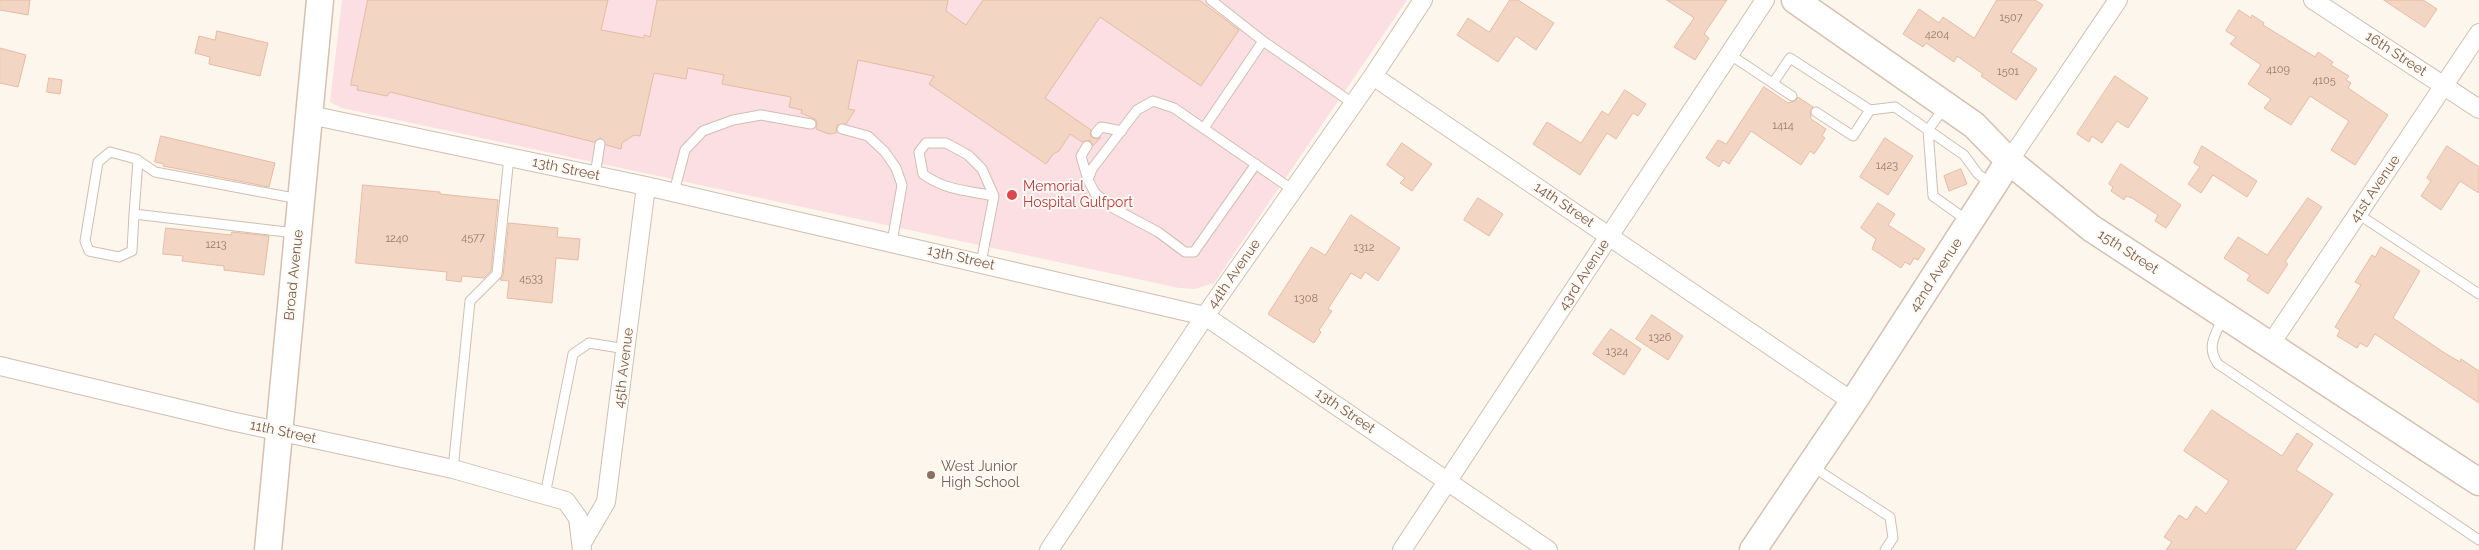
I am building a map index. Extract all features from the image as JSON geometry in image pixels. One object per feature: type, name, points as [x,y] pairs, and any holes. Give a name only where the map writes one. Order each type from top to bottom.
[{"type":"main road","name":"Broad Avenue","points":[[268,550],[320,0]]},
{"type":"main road","name":"15th Street","points":[[1795,0],[1974,124],[2009,160],[2091,228],[2479,482]]},
{"type":"main road","name":"42nd Avenue","points":[[1753,550],[1853,402],[2009,160]]},
{"type":"street","name":"44th Avenue","points":[[1049,550],[1205,316],[1354,104],[1423,0]]},
{"type":"street","name":"43rd Avenue","points":[[1402,550],[1765,0]]},
{"type":"street","name":"42nd Avenue","points":[[2009,160],[2118,0]]},
{"type":"street","name":"16th Street","points":[[2313,0],[2479,109]]},
{"type":"street","name":"41st Avenue","points":[[2270,345],[2479,33]]},
{"type":"street","name":"14th Street","points":[[1373,76],[1853,402]]},
{"type":"street","name":"13th Street","points":[[310,115],[674,192],[1205,316],[1548,550]]},
{"type":"street","name":"45th Avenue","points":[[582,547],[606,502],[646,186]]},
{"type":"street","name":"11th Street","points":[[0,366],[452,469],[566,501],[578,518],[582,547]]},
{"type":"lane","points":[[1211,0],[1263,41],[1354,104]]},
{"type":"lane","points":[[1204,128],[1263,41]]},
{"type":"lane","points":[[1729,54],[1753,72],[1792,96]]},
{"type":"lane","points":[[1773,83],[1790,58],[1870,110],[1895,108],[1964,155],[1978,174],[1994,186]]},
{"type":"lane","points":[[1088,180],[1092,169],[1137,110],[1153,101],[1174,108],[1293,190]]},
{"type":"lane","points":[[1946,105],[1928,130],[1932,196],[1970,222]]},
{"type":"lane","points":[[1816,112],[1853,136],[1870,110]]},
{"type":"lane","points":[[674,192],[686,150],[703,131],[733,120],[761,114],[811,124]]},
{"type":"lane","points":[[1096,133],[1102,128],[1122,130]]},
{"type":"lane","points":[[842,129],[868,136],[885,152],[896,168],[902,185],[892,242]]},
{"type":"lane","points":[[980,263],[994,196],[982,169],[968,155],[946,143],[926,143],[920,152],[920,166],[923,174],[934,182],[946,187],[994,196]]},
{"type":"lane","points":[[595,175],[600,144]]},
{"type":"lane","points":[[1088,146],[1081,156],[1088,180],[1095,193],[1113,208],[1158,232],[1185,252],[1194,252],[1256,164]]},
{"type":"lane","points":[[138,160],[132,251],[119,257],[89,251],[85,241],[98,162],[110,152],[138,160],[155,172],[302,199]]},
{"type":"lane","points":[[452,469],[470,301],[497,274],[509,157]]},
{"type":"lane","points":[[134,214],[298,233]]},
{"type":"lane","points":[[2358,214],[2479,294]]},
{"type":"lane","points":[[2225,315],[2211,343],[2211,349],[2218,364],[2479,540]]},
{"type":"lane","points":[[545,495],[573,354],[589,343],[626,349]]},
{"type":"lane","points":[[1811,465],[1890,517],[1892,538],[1885,550]]},
{"type":"shaded area","name":"Memorial Hospital Gulfport","points":[[342,0],[1407,0],[1214,283],[1195,289],[1179,288],[342,108],[330,102]]},
{"type":"building","points":[[0,0],[30,0],[28,15],[0,10]]},
{"type":"building","points":[[368,0],[608,0],[601,30],[644,38],[644,35],[650,37],[657,0],[948,0],[946,11],[966,25],[983,0],[1199,0],[1239,30],[1201,86],[1100,17],[1045,98],[1091,130],[1090,135],[1092,138],[1098,139],[1101,137],[1093,146],[1090,140],[1082,142],[1070,134],[1059,151],[1053,154],[1046,164],[929,84],[934,76],[858,60],[848,109],[855,110],[846,124],[837,125],[836,133],[829,134],[816,129],[817,122],[815,119],[801,113],[802,110],[789,107],[791,97],[722,84],[724,75],[688,68],[686,79],[654,73],[640,136],[634,135],[622,143],[621,149],[606,145],[601,138],[594,142],[390,92],[387,96],[357,90],[358,86],[351,85]]},
{"type":"building","points":[[1510,0],[1518,0],[1554,23],[1536,50],[1516,36],[1498,62],[1457,35],[1468,18],[1489,32]]},
{"type":"building","points":[[1667,0],[1727,0],[1704,34],[1709,38],[1695,60],[1674,47],[1694,18]]},
{"type":"building","points":[[1997,0],[2035,0],[2043,5],[2011,52],[2037,69],[2016,100],[1981,76],[1983,74],[1957,56],[1954,62],[1926,43],[1923,47],[1903,34],[1919,9],[1939,23],[1943,17],[1974,38]]},
{"type":"building","points":[[2384,0],[2423,0],[2437,9],[2425,27]]},
{"type":"building","points":[[2239,10],[2251,18],[2252,15],[2264,23],[2263,25],[2315,57],[2318,52],[2333,62],[2331,65],[2349,76],[2346,80],[2351,83],[2348,88],[2388,115],[2355,165],[2331,150],[2349,121],[2310,96],[2291,125],[2264,108],[2271,99],[2248,84],[2261,65],[2230,44],[2236,37],[2226,31]]},
{"type":"building","points":[[217,31],[268,43],[260,76],[209,64],[210,57],[195,53],[199,36],[215,40]]},
{"type":"building","points":[[0,48],[26,55],[18,87],[0,83]]},
{"type":"building","points":[[2115,76],[2148,98],[2128,128],[2117,121],[2102,143],[2092,136],[2089,142],[2077,134]]},
{"type":"building","points":[[49,78],[62,80],[60,94],[47,92]]},
{"type":"building","points":[[1764,87],[1788,103],[1795,101],[1798,97],[1813,107],[1810,111],[1811,119],[1826,129],[1822,136],[1825,138],[1814,154],[1810,151],[1801,165],[1751,131],[1729,164],[1723,160],[1719,167],[1706,158],[1718,140],[1726,144]]},
{"type":"building","points":[[1625,90],[1646,104],[1638,116],[1633,113],[1616,139],[1607,133],[1580,175],[1533,144],[1547,122],[1581,143],[1602,111],[1608,115]]},
{"type":"building","points":[[161,136],[275,163],[269,187],[163,166],[164,164],[155,162]]},
{"type":"building","points":[[1885,138],[1913,156],[1888,195],[1860,177]]},
{"type":"building","points":[[1402,143],[1432,164],[1412,191],[1400,183],[1405,178],[1387,165]]},
{"type":"building","points":[[2202,146],[2257,181],[2247,197],[2213,175],[2201,193],[2188,184],[2200,167],[2194,163]]},
{"type":"building","points":[[2447,146],[2479,167],[2479,193],[2460,181],[2441,210],[2421,196],[2431,181],[2427,178]]},
{"type":"building","points":[[2121,164],[2181,205],[2166,228],[2155,221],[2158,215],[2132,198],[2126,196],[2124,200],[2111,191],[2113,187],[2109,184]]},
{"type":"building","points":[[1961,169],[1967,184],[1949,191],[1944,176]]},
{"type":"building","points":[[363,185],[440,192],[440,194],[498,200],[491,271],[484,278],[462,276],[461,282],[446,280],[447,272],[356,263]]},
{"type":"building","points":[[1478,198],[1503,214],[1489,236],[1464,220]]},
{"type":"building","points":[[2308,198],[2322,207],[2285,262],[2288,264],[2268,294],[2247,280],[2250,275],[2224,258],[2238,237],[2267,255]]},
{"type":"building","points":[[1878,203],[1895,214],[1888,225],[1925,249],[1918,260],[1914,258],[1910,265],[1905,262],[1901,268],[1872,249],[1876,239],[1861,228]]},
{"type":"building","points":[[1351,215],[1400,248],[1378,281],[1365,272],[1361,279],[1351,273],[1328,309],[1332,311],[1319,330],[1321,332],[1314,343],[1268,314],[1311,247],[1325,255]]},
{"type":"building","points":[[509,223],[558,228],[557,237],[580,239],[578,260],[556,258],[552,303],[507,298],[509,281],[500,280],[503,275]]},
{"type":"building","points":[[166,228],[231,235],[232,232],[269,236],[264,275],[224,270],[224,266],[182,261],[183,256],[163,254]]},
{"type":"building","points":[[2381,247],[2420,271],[2393,318],[2443,352],[2460,362],[2461,359],[2479,371],[2479,403],[2375,334],[2367,347],[2360,343],[2357,348],[2337,336],[2340,330],[2335,327],[2361,285],[2355,282],[2372,255],[2375,257]]},
{"type":"building","points":[[1652,315],[1683,336],[1668,360],[1636,339]]},
{"type":"building","points":[[1611,329],[1641,349],[1624,375],[1593,354]]},
{"type":"building","points":[[2212,410],[2282,456],[2297,433],[2313,444],[2296,470],[2333,494],[2295,550],[2166,550],[2172,542],[2164,537],[2179,515],[2187,520],[2196,506],[2206,514],[2229,481],[2184,451]]},
{"type":"place","name":"Memorial Hospital Gulfport","points":[[1012,195]]},
{"type":"place","name":"West Junior High School","points":[[931,475]]}]
